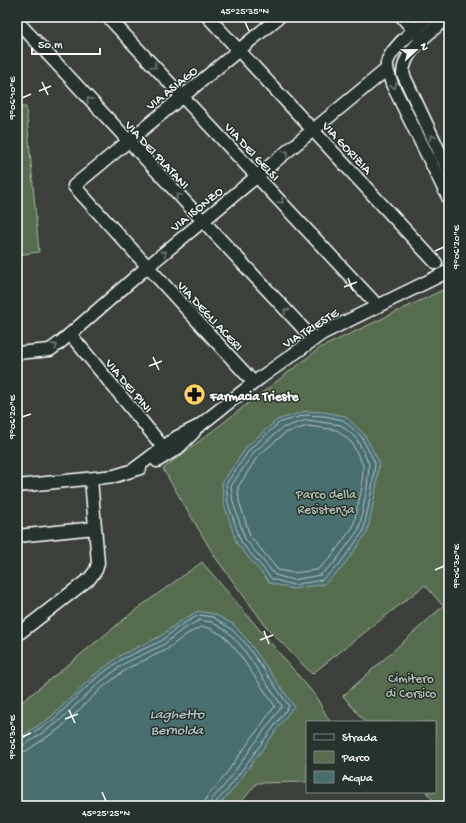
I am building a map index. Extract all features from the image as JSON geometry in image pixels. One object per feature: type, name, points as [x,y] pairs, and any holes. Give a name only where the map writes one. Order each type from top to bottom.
[{"type":"street","name":"VIA DEI GELSI","points":[[108,17],[377,305]]},
{"type":"street","name":"VIA GORIZIA","points":[[208,17],[436,263]]},
{"type":"street","name":"VIA ASIAGO","points":[[147,267],[74,186],[279,17]]},
{"type":"street","points":[[402,17],[418,35]]},
{"type":"street","points":[[429,17],[405,59],[402,74],[449,172]]},
{"type":"street","points":[[448,17],[418,35],[391,54],[387,69],[396,91],[449,199]]},
{"type":"street","name":"VIA DEI PLATANI","points":[[17,21],[202,222],[313,339]]},
{"type":"street","name":"VIA ISONZO","points":[[17,353],[50,350],[147,267],[387,69]]},
{"type":"street","name":"VIA DEGLI ACERI","points":[[147,267],[254,383]]},
{"type":"street","name":"VIA TRIESTE","points":[[17,486],[115,476],[133,470],[186,441],[199,426],[313,339],[333,327],[377,305],[449,271]]},
{"type":"street","name":"VIA DEI PINI","points":[[70,334],[166,451]]},
{"type":"street","points":[[17,635],[90,578],[96,570],[98,563],[91,479]]},
{"type":"street","points":[[17,536],[95,528]]},
{"type":"green space","points":[[17,107],[26,107],[39,252],[17,255]]},
{"type":"green space","name":"Parco della Resistenza","points":[[449,287],[449,806],[438,806],[427,793],[436,793],[436,721],[364,721],[343,696],[443,606],[425,585],[312,674],[268,629],[215,557],[163,469],[320,348]]},
{"type":"green space","name":"Laghetto Bernolda","points":[[202,562],[315,695],[329,721],[306,721],[306,782],[257,783],[238,806],[17,806],[17,706],[138,608]]},
{"type":"water","points":[[306,411],[324,412],[345,416],[364,434],[379,462],[376,490],[367,533],[341,569],[324,584],[293,589],[270,583],[237,544],[224,504],[222,483],[247,446],[277,420]]},
{"type":"water","name":"Laghetto Bernolda","points":[[198,611],[214,614],[233,624],[249,642],[294,706],[231,792],[217,806],[17,806],[17,739],[51,717],[93,676],[121,655],[159,637],[179,622]]},
{"type":"place","name":"Farmacia Trieste","points":[[195,395]]},
{"type":"park label","name":"Cimitero di Corsico","points":[[411,684]]}]
